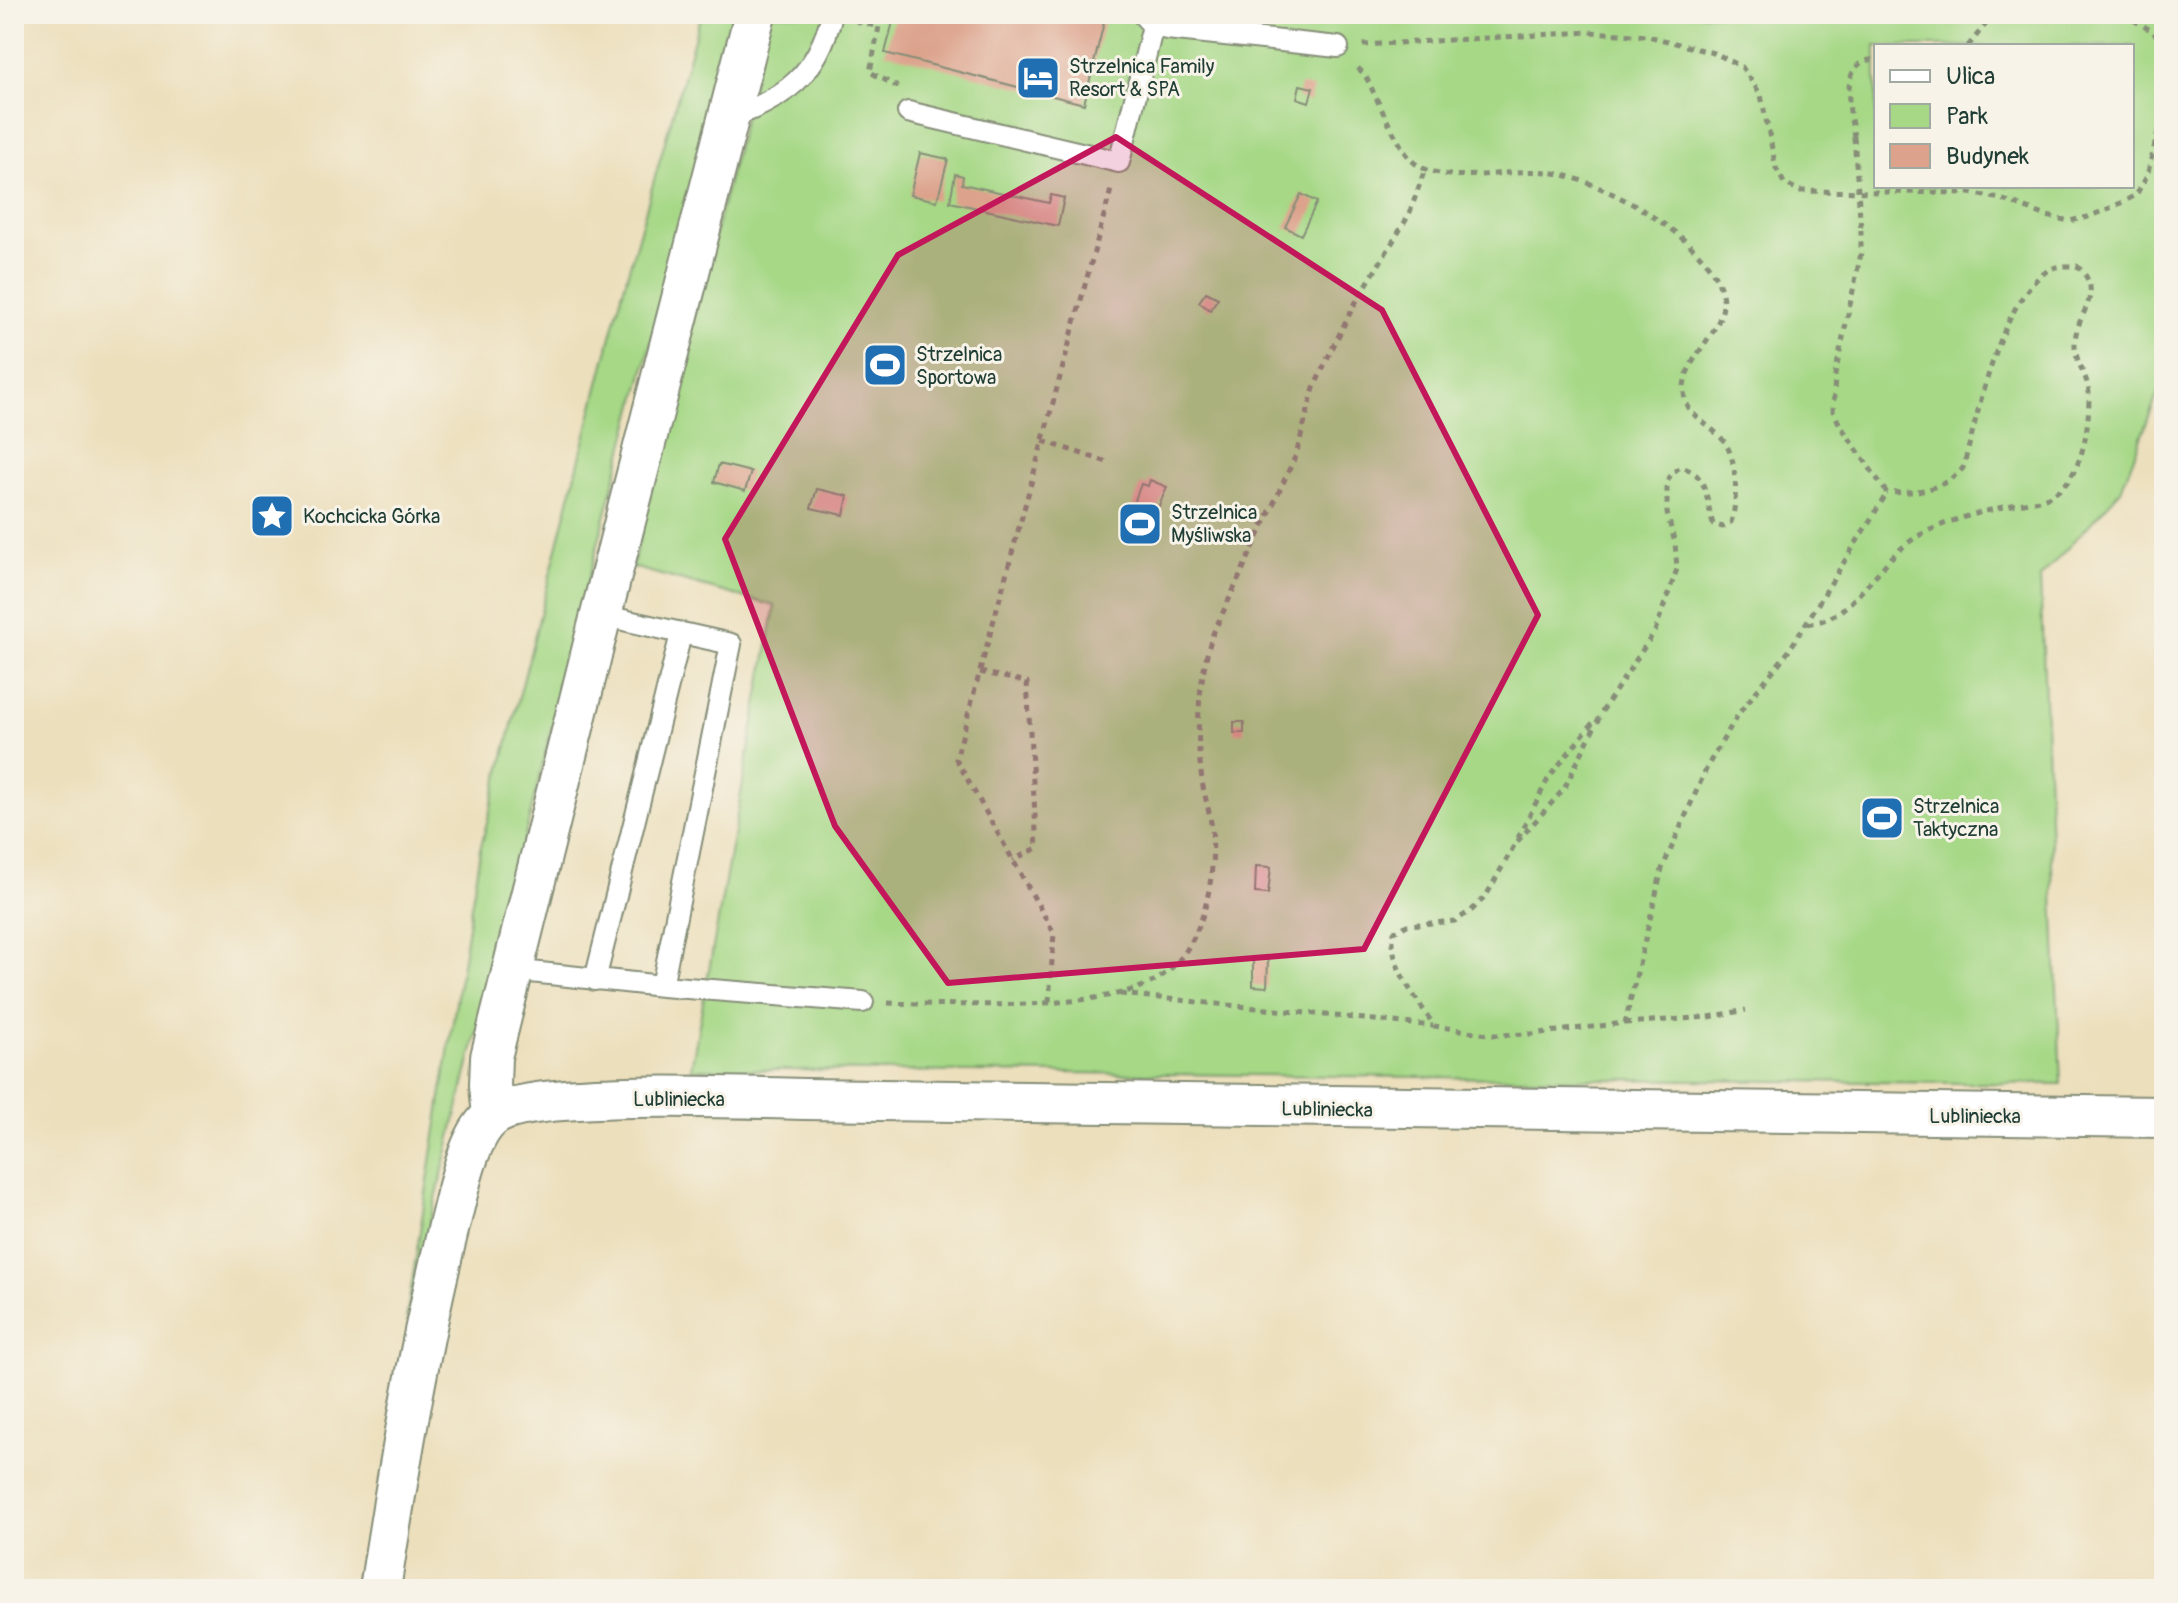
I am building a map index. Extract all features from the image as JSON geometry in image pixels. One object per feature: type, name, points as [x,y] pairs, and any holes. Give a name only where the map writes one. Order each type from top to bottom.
[{"type":"street","points":[[380,1589],[407,1416],[429,1304],[467,1162],[477,1137],[493,1116],[491,1057],[755,14]]},
{"type":"street","name":"Lubliniecka","points":[[493,1116],[518,1107],[560,1100],[719,1098],[1495,1112],[2164,1117]]},
{"type":"lane","points":[[729,118],[761,107],[796,83],[816,59],[827,37],[832,14]]},
{"type":"lane","points":[[908,112],[1119,162],[1148,20],[1338,47]]},
{"type":"lane","points":[[601,615],[731,644],[662,986]]},
{"type":"lane","points":[[595,980],[681,634]]},
{"type":"lane","points":[[512,970],[595,980],[863,1002]]},
{"type":"path","points":[[832,14],[879,27],[870,72],[910,94],[908,112]]},
{"type":"path","points":[[1970,44],[1994,14]]},
{"type":"path","points":[[2123,14],[2154,32],[2164,48]]},
{"type":"path","points":[[1338,47],[1590,32],[1648,36],[1717,54],[1742,67],[1761,95],[1776,168],[1784,183],[1800,191],[1970,193],[2001,199],[2069,221],[2088,217],[2136,195],[2147,176],[2164,108]]},
{"type":"path","points":[[1338,47],[1365,75],[1412,163],[1435,173],[1549,172],[1583,180],[1654,217],[1688,243],[1719,283],[1723,305],[1686,374],[1683,391],[1688,408],[1724,441],[1730,455],[1736,496],[1731,522],[1723,527],[1713,524],[1703,480],[1692,470],[1680,467],[1671,474],[1667,482],[1667,513],[1675,543],[1677,569],[1655,631],[1586,739],[1564,789],[1515,844]]},
{"type":"path","points":[[1874,59],[1862,62],[1852,73],[1850,99],[1861,253],[1832,395],[1833,411],[1840,425],[1887,493]]},
{"type":"path","points":[[1049,1002],[1054,933],[956,759],[1119,162]]},
{"type":"path","points":[[1118,994],[1154,981],[1174,965],[1193,938],[1207,899],[1214,862],[1197,713],[1203,668],[1212,636],[1296,455],[1314,388],[1327,359],[1353,307],[1409,215],[1425,169]]},
{"type":"path","points":[[1806,625],[1829,619],[1847,606],[1882,566],[1919,536],[1977,513],[2049,497],[2067,482],[2081,454],[2089,409],[2086,374],[2077,359],[2074,345],[2076,329],[2088,305],[2090,287],[2086,275],[2077,266],[2048,270],[2027,290],[1989,369],[1963,468],[1952,480],[1935,489],[1887,493]]},
{"type":"path","points":[[1043,441],[1107,462]]},
{"type":"path","points":[[1625,1023],[1662,869],[1708,765],[1739,713],[1806,625],[1887,493]]},
{"type":"path","points":[[980,672],[1027,682],[1037,848],[1013,860]]},
{"type":"path","points":[[1434,1026],[1395,962],[1391,946],[1394,932],[1407,925],[1455,921],[1486,896],[1549,777],[1603,710]]},
{"type":"path","points":[[863,1002],[1049,1002],[1118,994],[1434,1026],[1494,1035],[1709,1017],[1746,1010]]},
{"type":"highlighted area","points":[[1116,137],[1382,310],[1538,615],[1364,949],[948,983],[835,826],[725,539],[898,255]]},
{"type":"green space","points":[[701,14],[738,14],[580,612],[406,1320],[480,850],[620,301]]},
{"type":"green space","points":[[770,14],[2164,14],[2164,377],[2121,490],[2040,578],[2061,1084],[691,1069],[775,606],[632,567]]},
{"type":"building","name":"Strzelnica Family Resort & SPA","points":[[895,14],[1106,14],[1084,104],[885,53]]},
{"type":"building","points":[[1300,85],[1313,88],[1309,102],[1297,98]]},
{"type":"building","points":[[920,153],[948,159],[937,201],[910,195]]},
{"type":"building","points":[[955,174],[963,176],[962,184],[1049,203],[1051,195],[1064,198],[1058,226],[950,202]]},
{"type":"building","points":[[1301,194],[1317,202],[1301,235],[1285,227]]},
{"type":"building","points":[[1206,292],[1218,298],[1210,310],[1199,302]]},
{"type":"building","points":[[719,464],[751,472],[745,491],[714,482]]},
{"type":"building","points":[[1150,480],[1167,487],[1151,524],[1129,516],[1141,484],[1148,486]]},
{"type":"building","points":[[817,489],[848,496],[844,515],[811,508]]},
{"type":"building","points":[[1234,722],[1244,722],[1244,733],[1234,733]]},
{"type":"building","points":[[1256,866],[1271,867],[1268,894],[1255,893]]},
{"type":"building","points":[[1253,959],[1268,960],[1267,987],[1253,986]]},
{"type":"place","name":"Strzelnica Family Resort & SPA","points":[[1038,78]]},
{"type":"place","name":"Strzelnica Sportowa","points":[[885,365]]},
{"type":"place","name":"Kochcicka Górka","points":[[272,516]]},
{"type":"place","name":"Strzelnica Myśliwska","points":[[1140,524]]},
{"type":"place","name":"Strzelnica Taktyczna","points":[[1882,818]]}]
